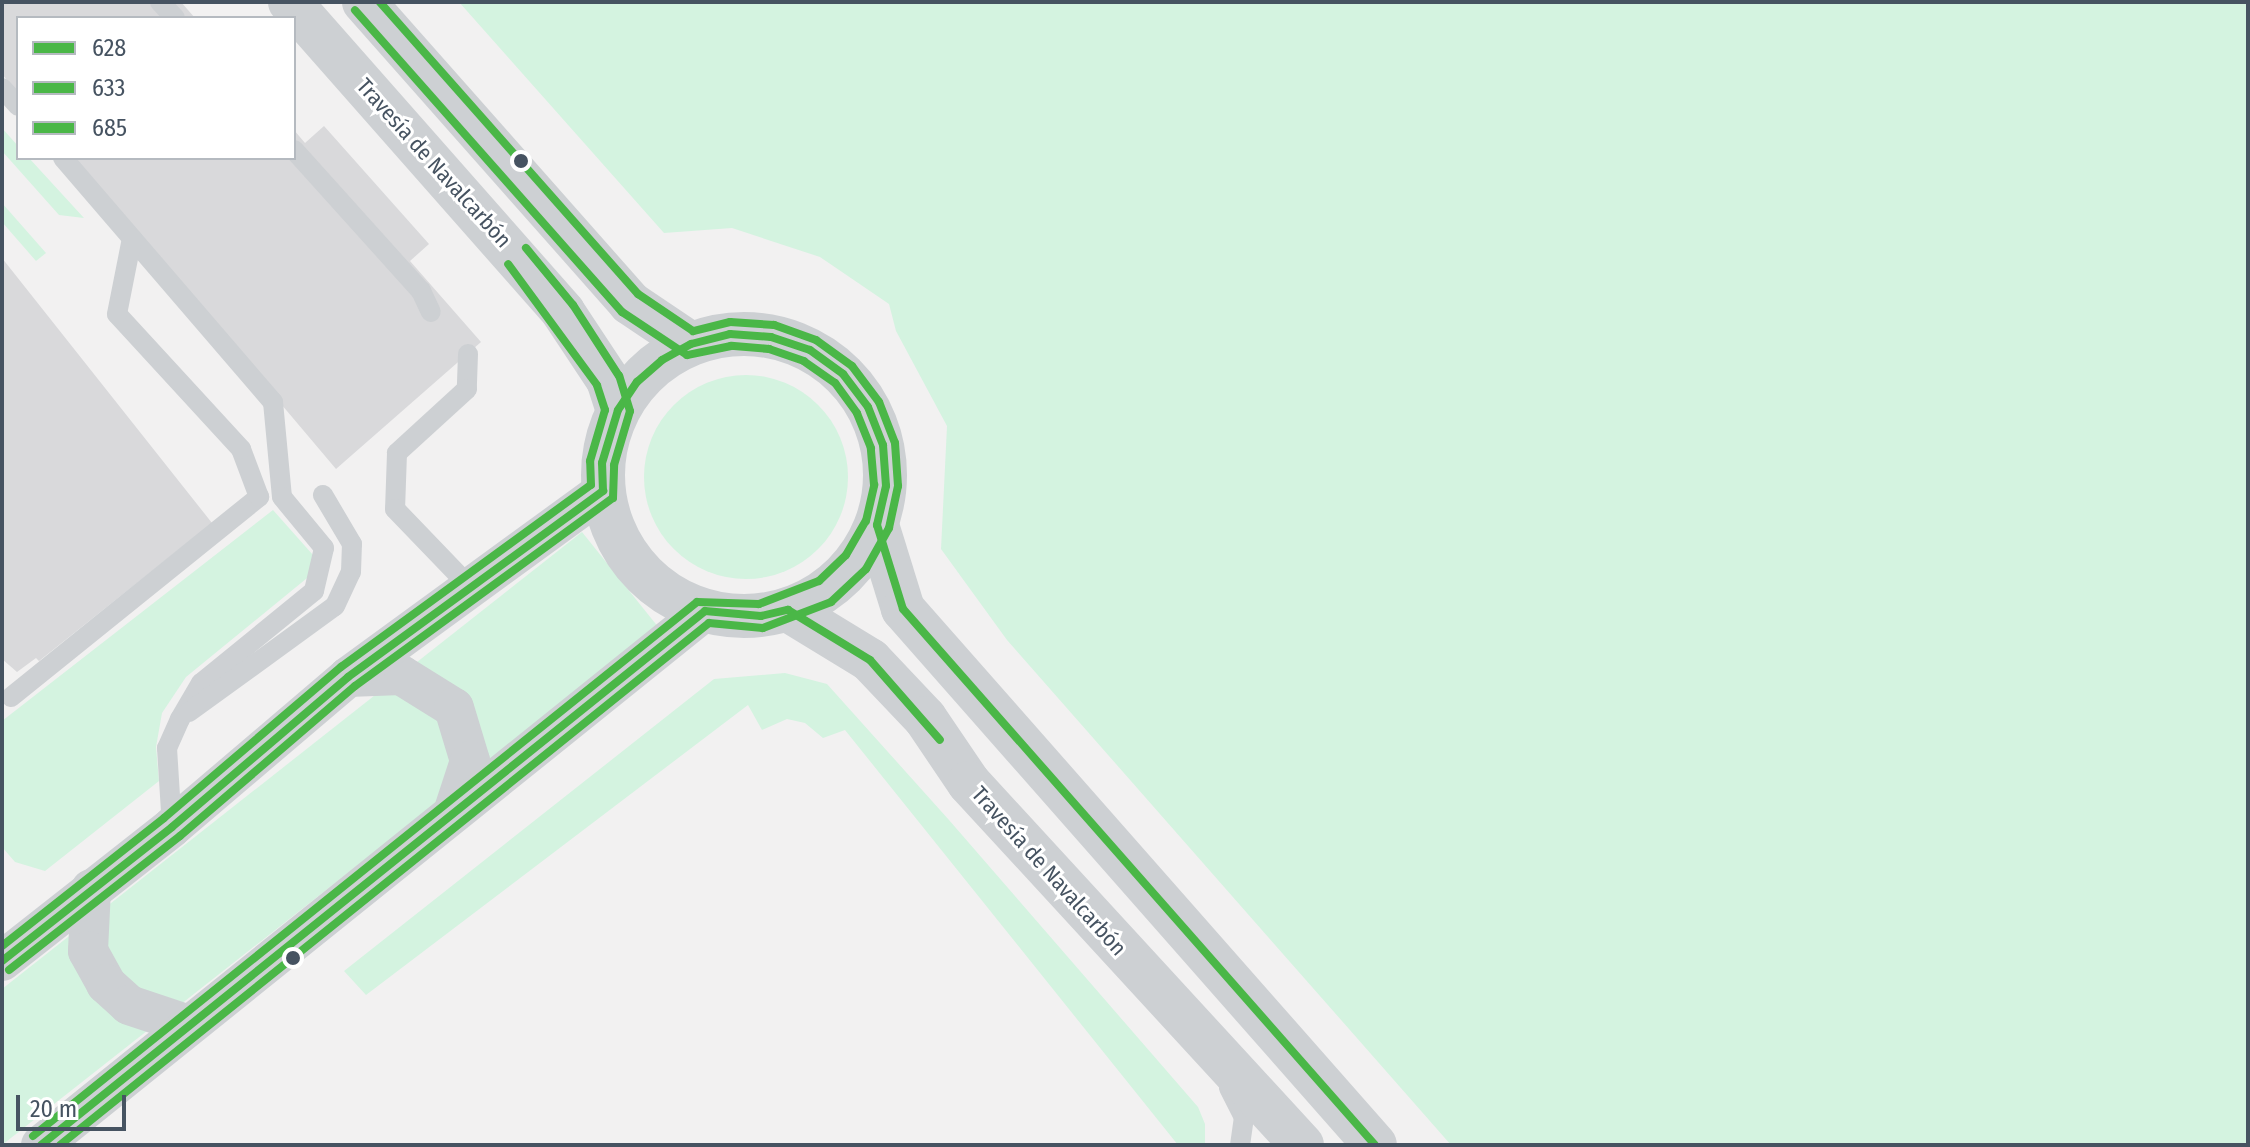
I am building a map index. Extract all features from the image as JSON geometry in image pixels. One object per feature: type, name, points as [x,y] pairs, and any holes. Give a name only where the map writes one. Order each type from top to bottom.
[{"type":"street","name":"Travesía de Navalcarbón","points":[[290,2],[563,312],[608,380],[618,410]]},
{"type":"street","points":[[364,2],[630,303],[691,344]]},
{"type":"street","points":[[730,334],[771,337],[810,350],[843,374],[868,407],[883,445],[886,486],[877,525],[856,562],[826,591],[788,610],[761,616],[705,611],[667,594],[636,567],[614,531],[603,491],[602,463],[618,410],[637,382],[691,344],[730,334]]},
{"type":"street","points":[[2,961],[172,827],[348,677],[603,491]]},
{"type":"street","points":[[877,525],[903,609],[1375,1145]]},
{"type":"street","name":"Travesía de Navalcarbón","points":[[788,610],[870,660],[925,718],[969,783],[1302,1145]]},
{"type":"street","points":[[41,1145],[705,611]]},
{"type":"street","points":[[348,677],[401,675],[454,708],[470,761],[453,813]]},
{"type":"street","points":[[91,889],[88,951],[106,984],[129,1005],[189,1025]]},
{"type":"lane","points":[[2,88],[16,104]]},
{"type":"lane","points":[[296,152],[421,291],[431,312]]},
{"type":"lane","points":[[65,160],[273,402],[282,497],[324,548],[314,591],[201,683],[180,719],[167,748],[172,827]]},
{"type":"lane","points":[[132,238],[117,314],[241,449],[259,497]]},
{"type":"lane","points":[[468,354],[467,389],[397,453],[395,509],[470,587]]},
{"type":"lane","points":[[180,719],[335,606],[351,572],[352,544],[323,495]]},
{"type":"lane","points":[[11,697],[259,497],[282,497]]},
{"type":"lane","points":[[1208,1045],[1244,1117],[1240,1145]]},
{"type":"green space","points":[[459,2],[2248,2],[2248,1145],[1451,1145],[1007,640],[941,549],[947,426],[896,331],[889,304],[820,257],[732,228],[664,233]]},
{"type":"green space","points":[[2,128],[16,144],[16,160],[31,160],[84,218],[59,215],[2,151]]},
{"type":"green space","points":[[2,203],[46,253],[36,261],[2,222]]},
{"type":"green space","points":[[746,375],[785,383],[803,392],[818,405],[831,420],[840,438],[848,477],[840,516],[831,534],[818,549],[803,562],[785,571],[746,579],[707,571],[689,562],[674,549],[661,534],[652,516],[644,477],[652,438],[661,420],[674,405],[689,392],[707,383]]},
{"type":"green space","points":[[273,510],[313,555],[312,574],[186,677],[162,713],[156,747],[159,781],[45,871],[15,862],[2,847],[2,721]]},
{"type":"green space","points":[[582,532],[659,628],[2,1145],[2,989]]},
{"type":"green space","points":[[785,673],[827,684],[949,820],[1198,1107],[1205,1124],[1205,1145],[1178,1145],[845,730],[823,738],[805,723],[787,719],[762,730],[748,705],[366,995],[344,971],[714,679]]},
{"type":"building","points":[[2,2],[181,2],[193,16],[16,16],[16,91],[2,74]]},
{"type":"building","points":[[324,126],[429,244],[410,261],[481,342],[336,469],[75,160],[296,160],[296,132],[305,143]]},
{"type":"building","points":[[2,258],[212,523],[39,661],[36,658],[17,672],[2,659]]},
{"type":"transit line","name":"633","points":[[60,1145],[709,623],[763,628],[831,602],[866,569],[889,528],[898,486],[895,443],[879,402],[852,366],[816,340],[774,325],[730,322],[693,331],[638,294],[380,2]]},
{"type":"transit line","name":"685","points":[[33,1136],[697,602],[759,604],[819,581],[846,555],[866,521],[874,485],[871,448],[857,413],[835,383],[804,361],[769,349],[731,346],[687,355],[622,312],[355,10]]},
{"type":"transit line","name":"633","points":[[9,970],[180,836],[355,686],[613,498],[614,465],[630,411],[619,376],[573,305],[526,248]]},
{"type":"transit line","name":"685","points":[[2,946],[164,818],[341,667],[591,485],[590,461],[605,410],[597,385],[508,264]]},
{"type":"transit line","name":"628","points":[[2,961],[172,827],[348,677],[603,491],[602,463],[618,410],[637,382],[662,360],[691,344],[730,334],[771,337],[810,350],[843,374],[868,407],[883,445],[886,486],[877,525],[903,609],[1375,1145]]},
{"type":"transit line","name":"628","points":[[41,1145],[705,611],[761,616],[788,610],[870,660],[940,740]]}]
